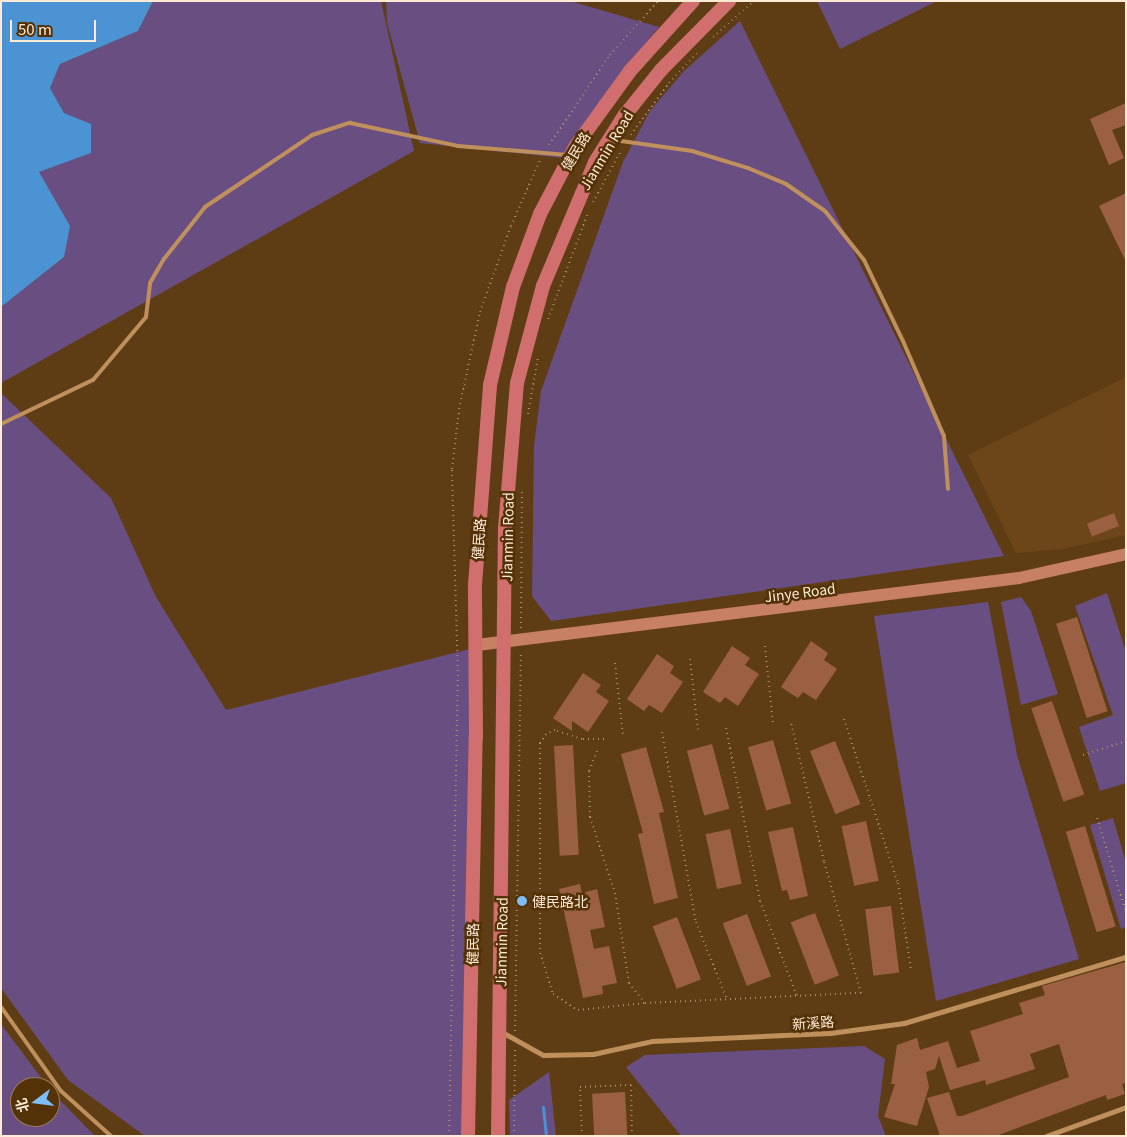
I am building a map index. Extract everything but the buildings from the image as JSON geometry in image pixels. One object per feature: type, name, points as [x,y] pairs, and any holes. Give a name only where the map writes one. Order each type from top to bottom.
[{"type":"main road","name":"健民路","points":[[468,1136],[477,646],[475,585],[490,384],[513,287],[540,214],[571,155],[630,71],[693,1]]},
{"type":"main road","name":"Jianmin Road","points":[[498,1136],[506,666],[505,528],[517,382],[542,286],[580,192],[609,139],[661,70],[729,1]]},
{"type":"street","name":"Jinye Road","points":[[477,646],[1019,578],[1126,554]]},
{"type":"street","name":"新溪路","points":[[500,1030],[543,1055],[593,1054],[652,1041],[839,1032],[904,1023],[1126,957]]},
{"type":"street","points":[[1046,1136],[1126,1107]]},
{"type":"lane","points":[[1,424],[93,380],[146,317],[150,283],[164,259],[205,207],[312,135],[350,123],[458,146],[571,155]]},
{"type":"lane","points":[[609,139],[692,151],[786,184],[825,211],[845,232],[864,260],[944,436],[948,489]]},
{"type":"lane","points":[[1,1007],[61,1091],[111,1136]]},
{"type":"path","points":[[708,41],[754,1]]},
{"type":"path","points":[[548,320],[592,204],[626,142],[670,83],[702,48]]},
{"type":"path","points":[[528,418],[538,356]]},
{"type":"path","points":[[514,1136],[522,640],[522,483]]},
{"type":"path","points":[[765,646],[773,724]]},
{"type":"path","points":[[690,659],[698,730]]},
{"type":"path","points":[[615,663],[624,735]]},
{"type":"path","points":[[506,666],[521,665]]},
{"type":"path","points":[[458,676],[476,672]]},
{"type":"path","points":[[844,719],[898,883],[911,970]]},
{"type":"path","points":[[604,739],[582,739],[555,730],[546,734],[540,743],[540,953],[553,994],[566,1005],[578,1010],[645,1002],[862,993],[824,861],[791,723]]},
{"type":"path","points":[[726,728],[760,900],[797,996]]},
{"type":"path","points":[[662,732],[696,922],[727,999]]},
{"type":"path","points":[[1083,755],[1126,741]]},
{"type":"path","points":[[597,752],[589,771],[590,817],[615,893],[629,983],[645,1002]]},
{"type":"path","points":[[1097,818],[1126,912]]},
{"type":"path","points":[[582,1136],[580,1088],[630,1085],[632,1136]]},
{"type":"shaded area","points":[[153,1],[381,1],[414,151],[1,383],[1,307],[64,257],[38,172],[91,153],[90,124],[64,113],[50,88],[60,64],[138,31]]},
{"type":"shaded area","points":[[386,1],[570,1],[659,27],[620,75],[564,158],[420,143],[387,23]]},
{"type":"shaded area","points":[[817,1],[937,1],[840,49]]},
{"type":"shaded area","points":[[740,21],[1004,556],[551,621],[532,596],[534,446],[541,391],[623,162],[650,111],[684,71]]},
{"type":"shaded area","points":[[1126,377],[1126,535],[1063,549],[1016,553],[968,455]]},
{"type":"shaded area","points":[[1,393],[111,498],[156,597],[226,710],[470,649],[465,1136],[145,1136],[68,1080],[1,988]]},
{"type":"shaded area","points":[[1107,593],[1126,652],[1126,783],[1100,791],[1079,727],[1113,715],[1075,606]]},
{"type":"shaded area","points":[[1021,597],[1031,611],[1058,694],[1021,705],[1001,602]]},
{"type":"shaded area","points":[[988,602],[1017,755],[1079,959],[936,1001],[874,616]]},
{"type":"shaded area","points":[[1113,818],[1126,863],[1126,927],[1121,929],[1090,825]]},
{"type":"shaded area","points":[[1,1024],[41,1077],[10,1077],[10,1127],[60,1127],[60,1100],[95,1136],[1,1136]]},
{"type":"shaded area","points":[[864,1046],[885,1059],[878,1116],[886,1136],[681,1136],[626,1067],[645,1055]]},
{"type":"shaded area","points":[[549,1072],[556,1136],[510,1136],[509,1100]]},
{"type":"water","points":[[1,1],[153,1],[138,31],[60,64],[50,88],[64,113],[91,124],[91,153],[39,172],[70,226],[64,257],[1,307]]},
{"type":"waterway","points":[[543,1107],[546,1136]]},
{"type":"place","name":"健民路北","points":[[522,901]]}]
